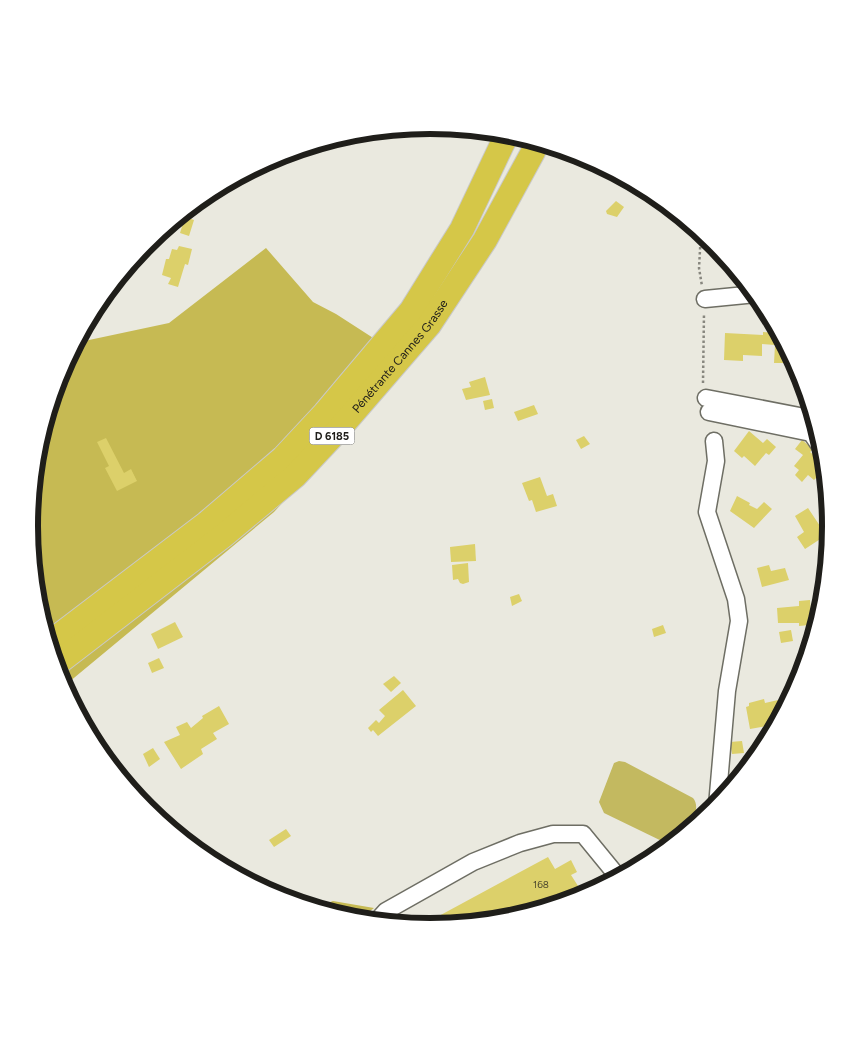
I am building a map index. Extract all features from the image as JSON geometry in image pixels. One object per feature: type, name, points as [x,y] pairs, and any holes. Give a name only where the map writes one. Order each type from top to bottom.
[{"type":"highway","name":"Pénétrante Cannes Grasse","points":[[54,639],[207,523],[282,458],[325,413],[411,310],[462,229],[504,141]]},
{"type":"highway","name":"Pénétrante Cannes Grasse","points":[[61,660],[223,536],[294,476],[340,428],[429,325],[485,240],[535,148]]},
{"type":"street","points":[[705,299],[747,295]]},
{"type":"street","points":[[708,405],[807,418]]},
{"type":"street","points":[[708,405],[811,433]]},
{"type":"street","points":[[714,441],[716,461],[707,512],[736,598],[739,621],[727,691],[717,794]]},
{"type":"street","points":[[382,915],[386,911],[473,862],[520,843],[552,834],[583,834],[614,872]]},
{"type":"path","points":[[700,241],[699,268],[705,299],[703,381],[708,405]]},
{"type":"shaded area","points":[[266,248],[313,302],[336,314],[412,363],[274,512],[70,682],[51,628],[45,603],[38,552],[38,500],[45,449],[51,424],[67,376],[84,341],[169,323]]},
{"type":"shaded area","points":[[619,761],[625,762],[693,798],[696,806],[695,816],[663,841],[604,813],[599,802],[614,763]]},
{"type":"shaded area","points":[[333,901],[374,908],[367,913],[325,904]]},
{"type":"building","points":[[616,201],[624,207],[617,217],[607,214],[606,211]]},
{"type":"building","points":[[187,218],[194,220],[189,236],[180,233],[184,221]]},
{"type":"building","points":[[179,246],[192,249],[188,265],[185,264],[178,287],[168,284],[171,278],[162,275],[166,259],[169,259],[172,249],[177,250]]},
{"type":"building","points":[[763,332],[771,333],[784,357],[783,363],[774,363],[775,345],[762,344],[762,356],[743,355],[743,361],[724,360],[725,333],[763,335]]},
{"type":"building","points":[[485,377],[490,395],[466,400],[462,389],[471,387],[469,382]]},
{"type":"building","points":[[492,399],[494,408],[485,410],[483,401]]},
{"type":"building","points":[[534,405],[538,414],[518,421],[514,412]]},
{"type":"building","points":[[749,431],[763,443],[767,439],[776,447],[769,455],[766,453],[755,466],[744,456],[742,458],[734,451]]},
{"type":"building","points":[[584,436],[590,444],[581,449],[576,440]]},
{"type":"building","points":[[106,438],[124,473],[131,469],[137,481],[117,491],[105,468],[109,466],[97,442]]},
{"type":"building","points":[[802,440],[813,449],[810,452],[816,457],[819,475],[814,480],[808,475],[802,482],[795,475],[799,470],[794,466],[803,455],[795,449]]},
{"type":"building","points":[[540,477],[547,496],[553,494],[557,506],[536,512],[532,500],[529,501],[522,483]]},
{"type":"building","points":[[737,496],[757,509],[764,502],[772,509],[754,528],[730,511]]},
{"type":"building","points":[[808,508],[820,526],[822,525],[822,538],[805,549],[797,537],[804,532],[795,516]]},
{"type":"building","points":[[475,544],[476,561],[451,562],[450,547]]},
{"type":"building","points":[[468,563],[469,582],[463,584],[458,579],[453,580],[452,565]]},
{"type":"building","points":[[769,565],[771,571],[785,568],[789,580],[762,587],[757,568]]},
{"type":"building","points":[[519,594],[522,601],[512,606],[510,597]]},
{"type":"building","points":[[810,600],[811,620],[809,628],[809,625],[799,626],[799,623],[778,623],[777,608],[799,606],[799,601]]},
{"type":"building","points":[[175,622],[183,637],[158,649],[151,634]]},
{"type":"building","points":[[663,625],[666,633],[654,637],[652,629]]},
{"type":"building","points":[[791,630],[793,641],[781,643],[779,632]]},
{"type":"building","points":[[159,658],[164,668],[152,673],[148,663]]},
{"type":"building","points":[[394,676],[401,683],[391,692],[383,684]]},
{"type":"building","points":[[403,690],[416,706],[378,736],[373,730],[371,732],[368,728],[376,720],[379,723],[385,716],[379,710]]},
{"type":"building","points":[[764,699],[765,703],[782,699],[768,726],[750,729],[746,707],[749,706],[749,703]]},
{"type":"building","points":[[219,706],[229,724],[213,733],[217,739],[201,749],[203,754],[181,769],[164,742],[180,735],[176,727],[187,722],[191,728],[203,718],[202,716]]},
{"type":"building","points":[[742,741],[744,753],[732,754],[730,742]]},
{"type":"building","points":[[153,748],[160,759],[149,767],[143,754]]},
{"type":"building","points":[[286,829],[291,836],[274,847],[269,840]]},
{"type":"building","points":[[548,857],[555,869],[571,860],[577,872],[571,875],[580,889],[556,898],[507,911],[456,918],[437,917]]}]
